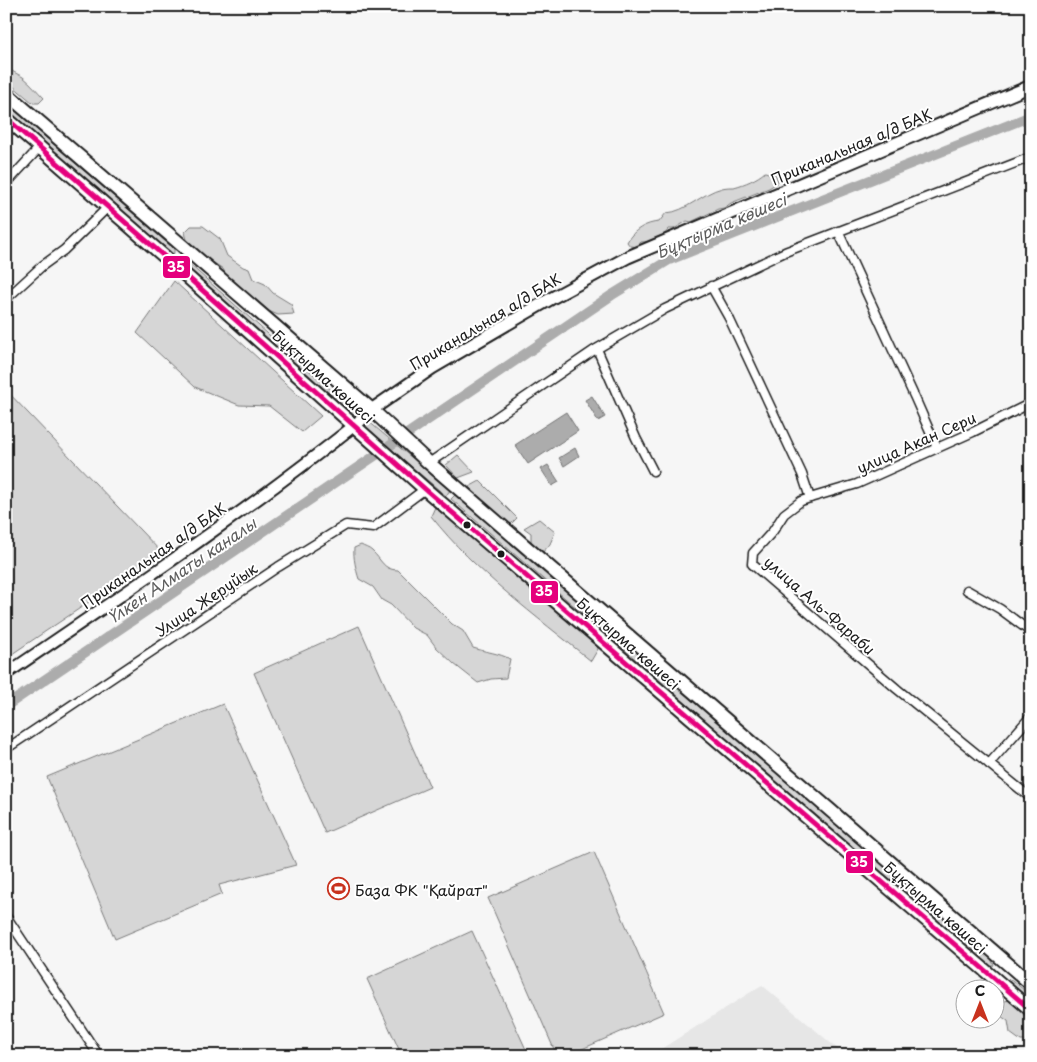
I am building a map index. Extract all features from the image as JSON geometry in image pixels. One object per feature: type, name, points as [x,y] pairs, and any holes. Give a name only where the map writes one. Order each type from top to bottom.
[{"type":"main road","name":"Приканальная а/д БАК","points":[[360,429],[372,410],[432,368],[552,298],[633,254],[1031,86]]},
{"type":"main road","name":"Бұқтырма көшесі","points":[[6,93],[372,410],[425,460],[1031,984]]},
{"type":"main road","name":"Бұқтырма көшесі","points":[[6,118],[174,264],[425,489],[1031,1010]]},
{"type":"main road","points":[[174,264],[186,250]]},
{"type":"main road","points":[[994,978],[1007,964]]},
{"type":"street","points":[[6,184],[40,147]]},
{"type":"street","points":[[425,460],[597,349],[666,309],[711,286],[785,252],[1031,156]]},
{"type":"street","points":[[6,299],[42,266],[64,250],[108,207]]},
{"type":"street","points":[[838,231],[937,448]]},
{"type":"street","points":[[711,286],[729,318],[802,474],[810,498]]},
{"type":"street","points":[[597,349],[636,438],[653,471]]},
{"type":"street","name":"улица Акан Сери","points":[[810,498],[857,484],[1031,403]]},
{"type":"street","name":"Приканальная а/д БАК","points":[[6,674],[360,429]]},
{"type":"street","name":"Улица Жеруйык","points":[[6,749],[278,567],[346,525],[373,528],[425,489]]},
{"type":"street","name":"улица Аль-Фараби","points":[[810,498],[801,501],[784,514],[753,553],[752,564],[897,689],[1031,798]]},
{"type":"street","points":[[967,590],[1000,609],[1031,632]]},
{"type":"street","points":[[989,764],[1031,716]]},
{"type":"street","points":[[6,916],[99,1056]]},
{"type":"shaded area","points":[[6,66],[26,79],[44,98],[39,103],[33,103],[6,80]]},
{"type":"shaded area","points":[[6,103],[174,249],[174,253],[171,254],[167,251],[6,112]]},
{"type":"shaded area","points":[[765,172],[776,175],[778,182],[769,188],[731,203],[724,208],[691,222],[687,221],[674,229],[669,229],[660,237],[641,242],[637,247],[630,246],[627,242],[636,231],[649,224],[659,222],[666,213],[687,206],[715,190],[747,183]]},
{"type":"shaded area","points":[[191,226],[203,226],[220,239],[227,256],[249,269],[253,279],[265,284],[273,293],[291,304],[294,314],[278,315],[261,308],[227,277],[223,269],[205,257],[187,240],[185,232]]},
{"type":"shaded area","points":[[189,264],[329,388],[450,490],[446,496],[324,392],[190,270],[187,265]]},
{"type":"shaded area","points":[[174,281],[321,416],[302,432],[269,406],[239,405],[195,387],[137,333]]},
{"type":"shaded area","points":[[6,390],[162,553],[6,658]]},
{"type":"shaded area","points":[[592,396],[605,417],[598,421],[585,400]]},
{"type":"shaded area","points":[[566,412],[578,431],[528,464],[515,445]]},
{"type":"shaded area","points":[[575,448],[579,456],[564,466],[559,458]]},
{"type":"shaded area","points":[[458,455],[474,472],[458,478],[446,465]]},
{"type":"shaded area","points":[[548,465],[559,482],[552,486],[541,469]]},
{"type":"shaded area","points":[[480,481],[517,518],[509,526],[469,487]]},
{"type":"shaded area","points":[[455,495],[991,959],[994,965],[991,967],[987,965],[451,499]]},
{"type":"shaded area","points":[[435,507],[445,509],[595,639],[598,649],[591,661],[507,593],[467,556],[431,516]]},
{"type":"shaded area","points":[[539,519],[555,532],[550,544],[542,553],[531,542],[531,533],[524,528]]},
{"type":"shaded area","points":[[361,545],[372,551],[386,566],[393,570],[398,570],[452,624],[463,631],[473,648],[510,659],[506,678],[491,679],[478,683],[454,664],[436,647],[427,635],[413,628],[391,605],[382,600],[373,587],[359,579],[355,564],[354,548]]},
{"type":"shaded area","points":[[359,626],[430,787],[325,833],[254,673]]},
{"type":"shaded area","points":[[223,704],[296,865],[219,885],[222,894],[115,939],[47,777]]},
{"type":"shaded area","points":[[594,852],[664,1013],[566,1056],[557,1056],[488,898]]},
{"type":"shaded area","points":[[472,931],[529,1056],[402,1056],[367,979]]},
{"type":"shaded area","points":[[1008,979],[1012,980],[1031,996],[1031,1003],[1008,982]]},
{"type":"shaded area","points":[[762,985],[846,1056],[650,1056]]},
{"type":"shaded area","points":[[1011,1000],[1027,1019],[1030,1035],[1027,1041],[1021,1041],[1010,1033],[1008,1021],[1004,1018],[1004,1001]]},
{"type":"waterway","name":"Бұқтырма көшесі","points":[[6,706],[612,295],[669,260],[1031,116]]},
{"type":"transit line","name":"35","points":[[6,118],[425,489],[1031,1010]]},
{"type":"place","name":"База ФК \"Қайрат\"","points":[[339,889]]},
{"type":"water label","name":"Үлкен Алматы каналы","points":[[181,570]]}]
